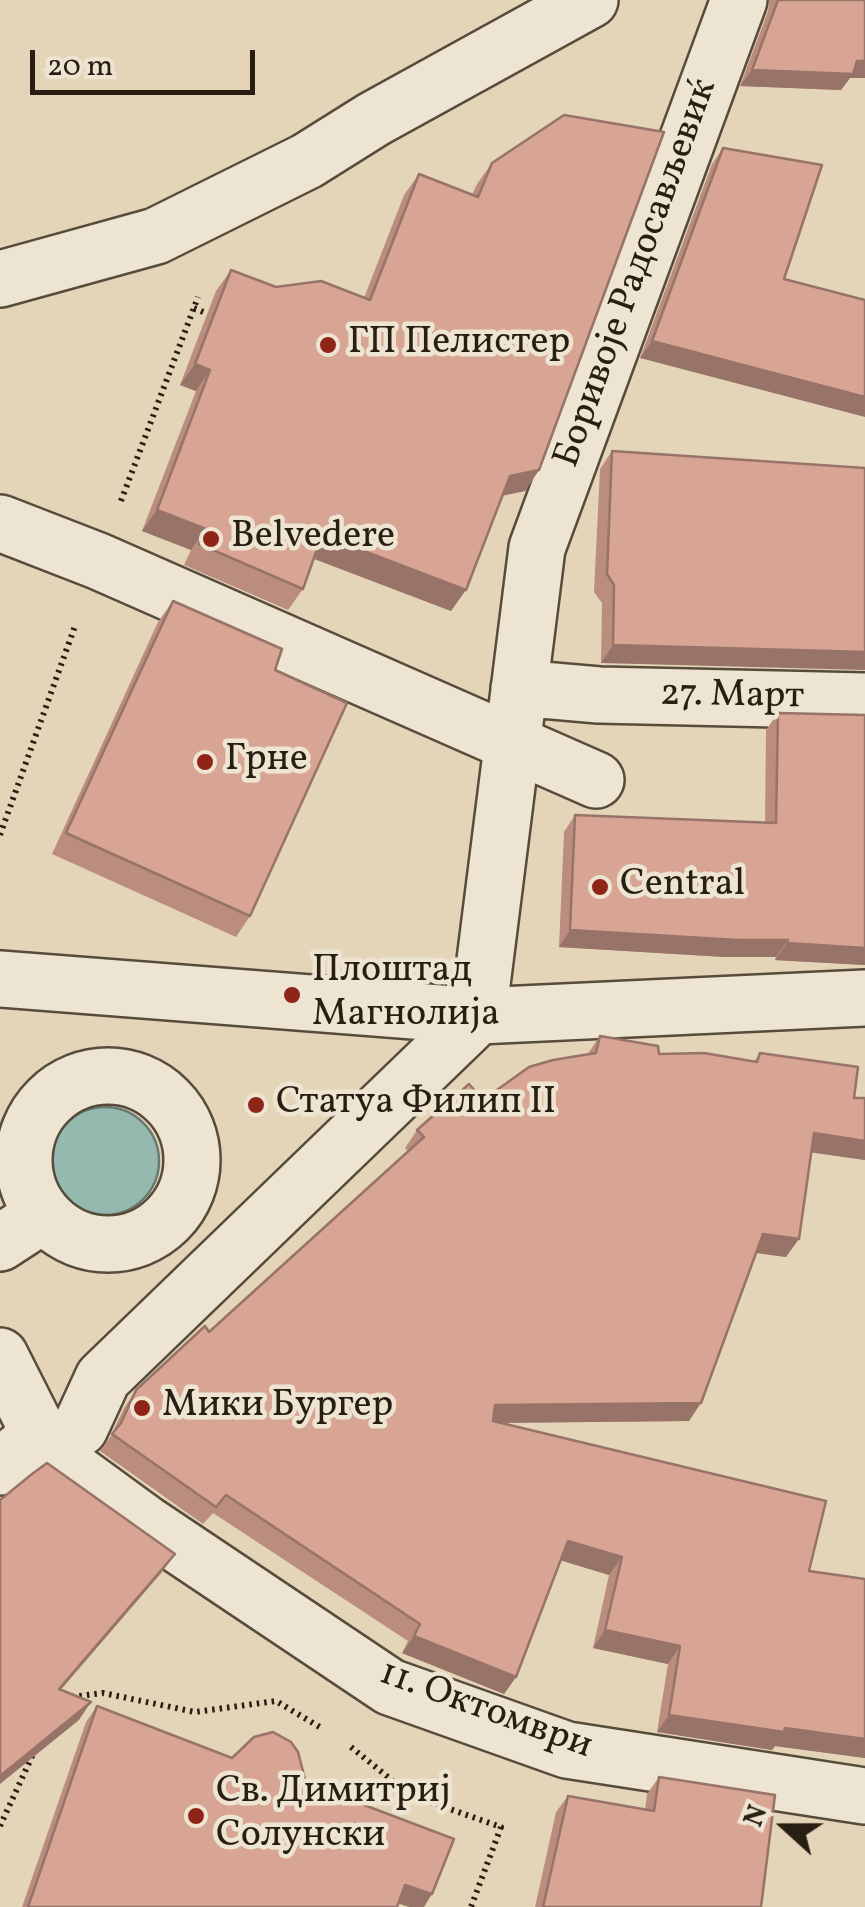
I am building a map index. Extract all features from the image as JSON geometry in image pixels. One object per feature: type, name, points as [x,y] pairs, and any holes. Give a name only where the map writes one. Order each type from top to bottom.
[{"type":"street","points":[[0,279],[156,236],[307,161],[374,119],[590,0]]},
{"type":"street","name":"Боривоје Радосављевиќ","points":[[478,1016],[537,548],[739,0]]},
{"type":"street","points":[[0,522],[98,561],[596,780]]},
{"type":"street","name":"27. Март","points":[[520,688],[599,695],[865,701]]},
{"type":"street","points":[[0,979],[478,1016],[865,998]]},
{"type":"street","points":[[104,1074],[108,988]]},
{"type":"street","points":[[0,1356],[42,1446],[103,1378],[478,1016]]},
{"type":"street","points":[[104,1074],[131,1078],[155,1089],[174,1106],[186,1129],[192,1155],[189,1181],[178,1206],[162,1226],[144,1237],[100,1245],[59,1230],[22,1229],[29,1192],[23,1165],[26,1139],[36,1114],[55,1094],[78,1080],[104,1074]]},
{"type":"street","points":[[162,1226],[206,1277]]},
{"type":"street","name":"11. Октомври","points":[[42,1446],[145,1524],[390,1686],[568,1750],[865,1796]]},
{"type":"path","points":[[0,835],[198,297]]},
{"type":"path","points":[[194,308],[208,314]]},
{"type":"path","points":[[58,1699],[103,1693],[195,1712],[276,1701],[334,1736]]},
{"type":"path","points":[[0,1826],[41,1736]]},
{"type":"path","points":[[349,1745],[410,1795],[502,1827],[471,1907]]},
{"type":"water","points":[[105,1107],[126,1111],[143,1123],[155,1140],[159,1161],[155,1182],[143,1199],[126,1211],[105,1215],[84,1211],[67,1199],[55,1182],[51,1161],[55,1140],[67,1123],[84,1111]]},
{"type":"building","points":[[778,0],[865,0],[865,61],[857,61],[853,74],[752,70]]},
{"type":"building","name":"ГП Пелистер","points":[[564,115],[664,132],[539,470],[510,476],[466,590],[322,535],[303,589],[199,544],[206,529],[157,510],[210,370],[195,364],[231,270],[276,287],[321,281],[370,300],[419,174],[478,197],[492,163]]},
{"type":"building","points":[[723,148],[822,165],[784,279],[865,300],[865,397],[652,341]]},
{"type":"building","points":[[612,451],[865,468],[865,652],[613,645],[614,585],[607,574]]},
{"type":"building","name":"Грне","points":[[173,601],[282,649],[275,670],[347,703],[250,916],[66,833]]},
{"type":"building","points":[[778,713],[865,715],[865,948],[787,943],[788,940],[570,930],[575,815],[776,823]]},
{"type":"building","points":[[600,1036],[658,1046],[659,1054],[704,1053],[757,1062],[760,1053],[858,1067],[854,1098],[865,1098],[865,1141],[814,1133],[799,1239],[763,1234],[701,1403],[495,1405],[493,1421],[826,1501],[809,1571],[865,1579],[865,1739],[669,1715],[680,1646],[605,1630],[622,1557],[568,1541],[516,1677],[414,1636],[420,1624],[226,1495],[216,1507],[112,1434],[136,1390],[205,1326],[209,1332],[424,1137],[417,1130],[469,1084],[483,1100],[529,1067],[596,1053]]},
{"type":"building","points":[[47,1463],[175,1554],[59,1689],[91,1702],[0,1776],[0,1500]]},
{"type":"building","name":"Св. Димитриј Солунски","points":[[97,1706],[232,1758],[254,1737],[273,1732],[291,1742],[298,1752],[306,1783],[454,1839],[432,1894],[405,1885],[397,1907],[28,1907]]},
{"type":"building","points":[[659,1777],[775,1795],[761,1907],[543,1907],[568,1796],[654,1811]]},
{"type":"place","name":"ГП Пелистер","points":[[328,345]]},
{"type":"place","name":"Belvedere","points":[[211,539]]},
{"type":"place","name":"Грне","points":[[205,762]]},
{"type":"place","name":"Central","points":[[600,887]]},
{"type":"place","name":"Плоштад Магнолија","points":[[292,995]]},
{"type":"place","name":"Статуа Филип II","points":[[256,1105]]},
{"type":"place","name":"Мики Бургер","points":[[142,1408]]},
{"type":"place","name":"Св. Димитриј Солунски","points":[[196,1816]]}]
